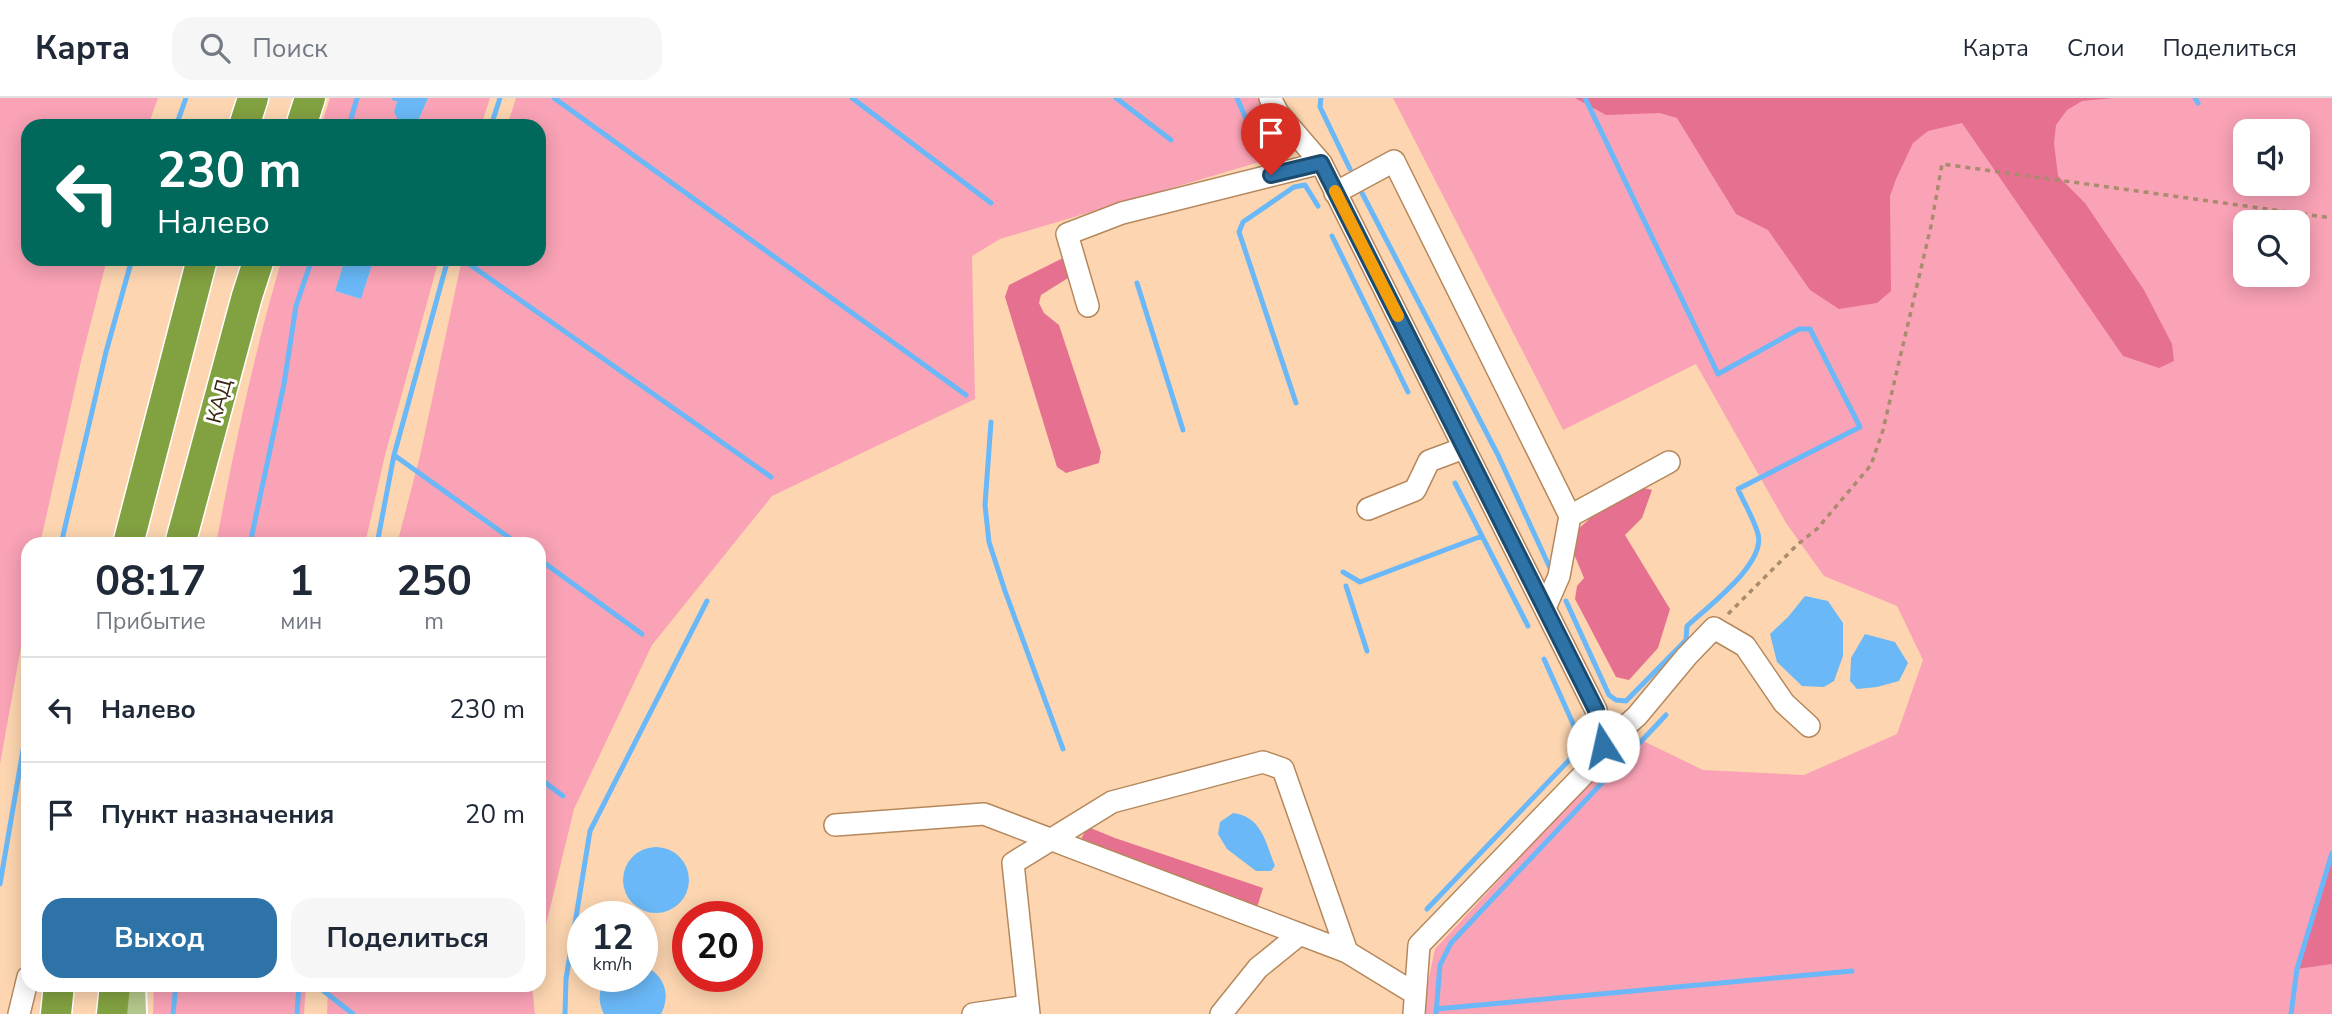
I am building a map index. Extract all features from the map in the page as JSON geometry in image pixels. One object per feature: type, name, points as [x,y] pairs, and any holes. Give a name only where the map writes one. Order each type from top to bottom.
[{"type":"highway","points":[[246,119],[253,98]]},
{"type":"highway","points":[[303,119],[310,98]]},
{"type":"highway","points":[[130,537],[200,266]]},
{"type":"highway","name":"КАД","points":[[182,537],[257,266]]},
{"type":"highway","points":[[56,1014],[58,992]]},
{"type":"highway","points":[[112,1014],[114,992]]},
{"type":"main road","points":[[132,992],[133,1014]]},
{"type":"street","points":[[1270,98],[1278,113],[1321,163],[1596,710],[1603,746]]},
{"type":"street","points":[[1335,193],[1394,161],[1570,516],[1559,576],[1545,608]]},
{"type":"street","points":[[1088,306],[1067,234],[1122,213],[1321,163]]},
{"type":"street","points":[[1368,509],[1415,490],[1429,461],[1464,448]]},
{"type":"street","points":[[1570,516],[1669,462]]},
{"type":"street","points":[[1414,1003],[1419,945],[1586,772],[1603,746],[1637,716],[1714,628],[1745,646],[1784,703],[1809,726]]},
{"type":"street","points":[[973,1014],[1028,1010],[1013,863],[1112,802],[1263,762],[1283,769],[1347,952]]},
{"type":"street","points":[[835,825],[984,814],[1347,952],[1414,1003]]},
{"type":"street","points":[[1221,1014],[1258,968],[1300,934]]},
{"type":"street","points":[[19,1014],[24,992]]},
{"type":"path","points":[[1714,628],[1798,544],[1817,529],[1871,465],[1883,430],[1931,226],[1942,164],[2332,218]]},
{"type":"shaded area","points":[[0,98],[158,98],[150,119],[21,119],[21,266],[105,266],[42,537],[21,537],[21,647],[0,764]]},
{"type":"shaded area","points":[[330,98],[398,98],[394,112],[419,119],[323,119]]},
{"type":"shaded area","points":[[428,98],[490,98],[483,119],[419,119]]},
{"type":"shaded area","points":[[516,98],[1260,98],[1286,154],[1000,239],[972,256],[975,399],[772,496],[652,645],[574,809],[546,925],[546,537],[399,537],[420,456],[461,266],[546,266],[546,119],[509,119]]},
{"type":"shaded area","points":[[1393,98],[2332,98],[2332,1014],[1425,1014],[1425,996],[1435,949],[1633,736],[1703,770],[1804,775],[1897,734],[1923,660],[1897,606],[1824,576],[1786,523],[1696,364],[1563,430]]},
{"type":"shaded area","points":[[1575,98],[2113,98],[2082,101],[2067,110],[2056,125],[2054,143],[2058,176],[2085,203],[2144,290],[2172,344],[2174,361],[2159,368],[2123,356],[1962,123],[1928,131],[1913,143],[1896,179],[1890,196],[1891,291],[1877,303],[1839,309],[1810,290],[1768,230],[1736,214],[1677,118],[1660,113],[1606,115]]},
{"type":"shaded area","points":[[1063,258],[1068,267],[1068,278],[1041,295],[1039,303],[1044,313],[1059,325],[1101,452],[1099,463],[1066,473],[1057,467],[1005,297],[1009,285]]},
{"type":"shaded area","points":[[280,266],[343,266],[335,291],[361,299],[372,266],[437,266],[385,455],[367,537],[217,537],[262,329]]},
{"type":"shaded area","points":[[1640,487],[1652,490],[1642,518],[1625,535],[1670,609],[1658,648],[1629,680],[1616,677],[1575,599],[1577,586],[1584,578],[1574,554],[1575,532],[1606,504]]},
{"type":"shaded area","points":[[1088,827],[1263,888],[1256,911],[1084,847],[1082,837]]},
{"type":"shaded area","points":[[2332,854],[2332,964],[2297,969]]},
{"type":"shaded area","points":[[154,992],[306,992],[304,1014],[153,1014]]},
{"type":"shaded area","points":[[328,992],[533,992],[535,1014],[327,1014]]},
{"type":"water","points":[[398,98],[428,98],[419,119],[398,119],[394,112]]},
{"type":"water","points":[[343,266],[372,266],[361,299],[335,291]]},
{"type":"water","points":[[1805,596],[1828,601],[1843,623],[1843,656],[1834,681],[1824,687],[1802,686],[1777,662],[1770,634]]},
{"type":"water","points":[[1865,634],[1895,642],[1908,663],[1899,681],[1857,689],[1850,681],[1851,658]]},
{"type":"water","points":[[1233,813],[1250,819],[1261,832],[1275,866],[1271,871],[1256,871],[1227,849],[1218,834],[1220,822]]},
{"type":"water","points":[[649,847],[663,847],[675,852],[684,861],[689,873],[689,887],[684,899],[672,901],[672,910],[663,913],[658,913],[658,901],[630,901],[623,887],[623,873],[628,861],[637,852]]},
{"type":"water","points":[[658,976],[664,985],[666,999],[661,1014],[604,1014],[601,992],[658,992]]},
{"type":"waterway","points":[[178,119],[186,98]]},
{"type":"waterway","points":[[351,119],[357,98]]},
{"type":"waterway","points":[[394,98],[398,99]]},
{"type":"waterway","points":[[493,119],[500,98]]},
{"type":"waterway","points":[[554,98],[966,395]]},
{"type":"waterway","points":[[852,98],[991,203]]},
{"type":"waterway","points":[[1116,98],[1171,140]]},
{"type":"waterway","points":[[1237,98],[1250,128]]},
{"type":"waterway","points":[[1321,98],[1320,107],[1350,169]]},
{"type":"waterway","points":[[1566,601],[1609,695],[1616,700],[1626,701],[1686,640],[1687,626],[1733,584],[1753,558],[1758,546],[1758,534],[1738,489],[1860,427],[1810,329],[1799,329],[1718,374],[1585,98]]},
{"type":"waterway","points":[[2195,98],[2198,103]]},
{"type":"waterway","points":[[1296,403],[1239,232],[1243,222],[1294,187],[1305,185],[1318,206]]},
{"type":"waterway","points":[[1362,193],[1498,455],[1550,568]]},
{"type":"waterway","points":[[1332,236],[1408,392]]},
{"type":"waterway","points":[[63,537],[106,352],[130,266]]},
{"type":"waterway","points":[[251,537],[284,384],[296,306],[310,266]]},
{"type":"waterway","points":[[378,537],[394,455],[446,266]]},
{"type":"waterway","points":[[472,266],[771,477]]},
{"type":"waterway","points":[[1137,283],[1183,430]]},
{"type":"waterway","points":[[991,422],[985,505],[989,542],[1063,749]]},
{"type":"waterway","points":[[394,455],[508,537]]},
{"type":"waterway","points":[[1455,483],[1528,626]]},
{"type":"waterway","points":[[1343,572],[1360,582],[1482,536]]},
{"type":"waterway","points":[[546,564],[642,634]]},
{"type":"waterway","points":[[1346,586],[1367,651]]},
{"type":"waterway","points":[[565,1014],[566,979],[590,831],[707,601]]},
{"type":"waterway","points":[[1427,909],[1574,755],[1579,737],[1544,659]]},
{"type":"waterway","points":[[1436,1014],[1440,965],[1451,943],[1666,715]]},
{"type":"waterway","points":[[0,884],[21,762]]},
{"type":"waterway","points":[[546,783],[563,796]]},
{"type":"waterway","points":[[2291,1014],[2297,969],[2332,853]]},
{"type":"waterway","points":[[1436,1009],[1852,971]]},
{"type":"waterway","points":[[173,1014],[175,992]]},
{"type":"waterway","points":[[297,1014],[299,992]]},
{"type":"waterway","points":[[325,992],[353,1014]]},
{"type":"slow traffic","points":[[1335,191],[1398,316]]},
{"type":"route","points":[[1271,175],[1321,163],[1596,710],[1603,746]]}]
